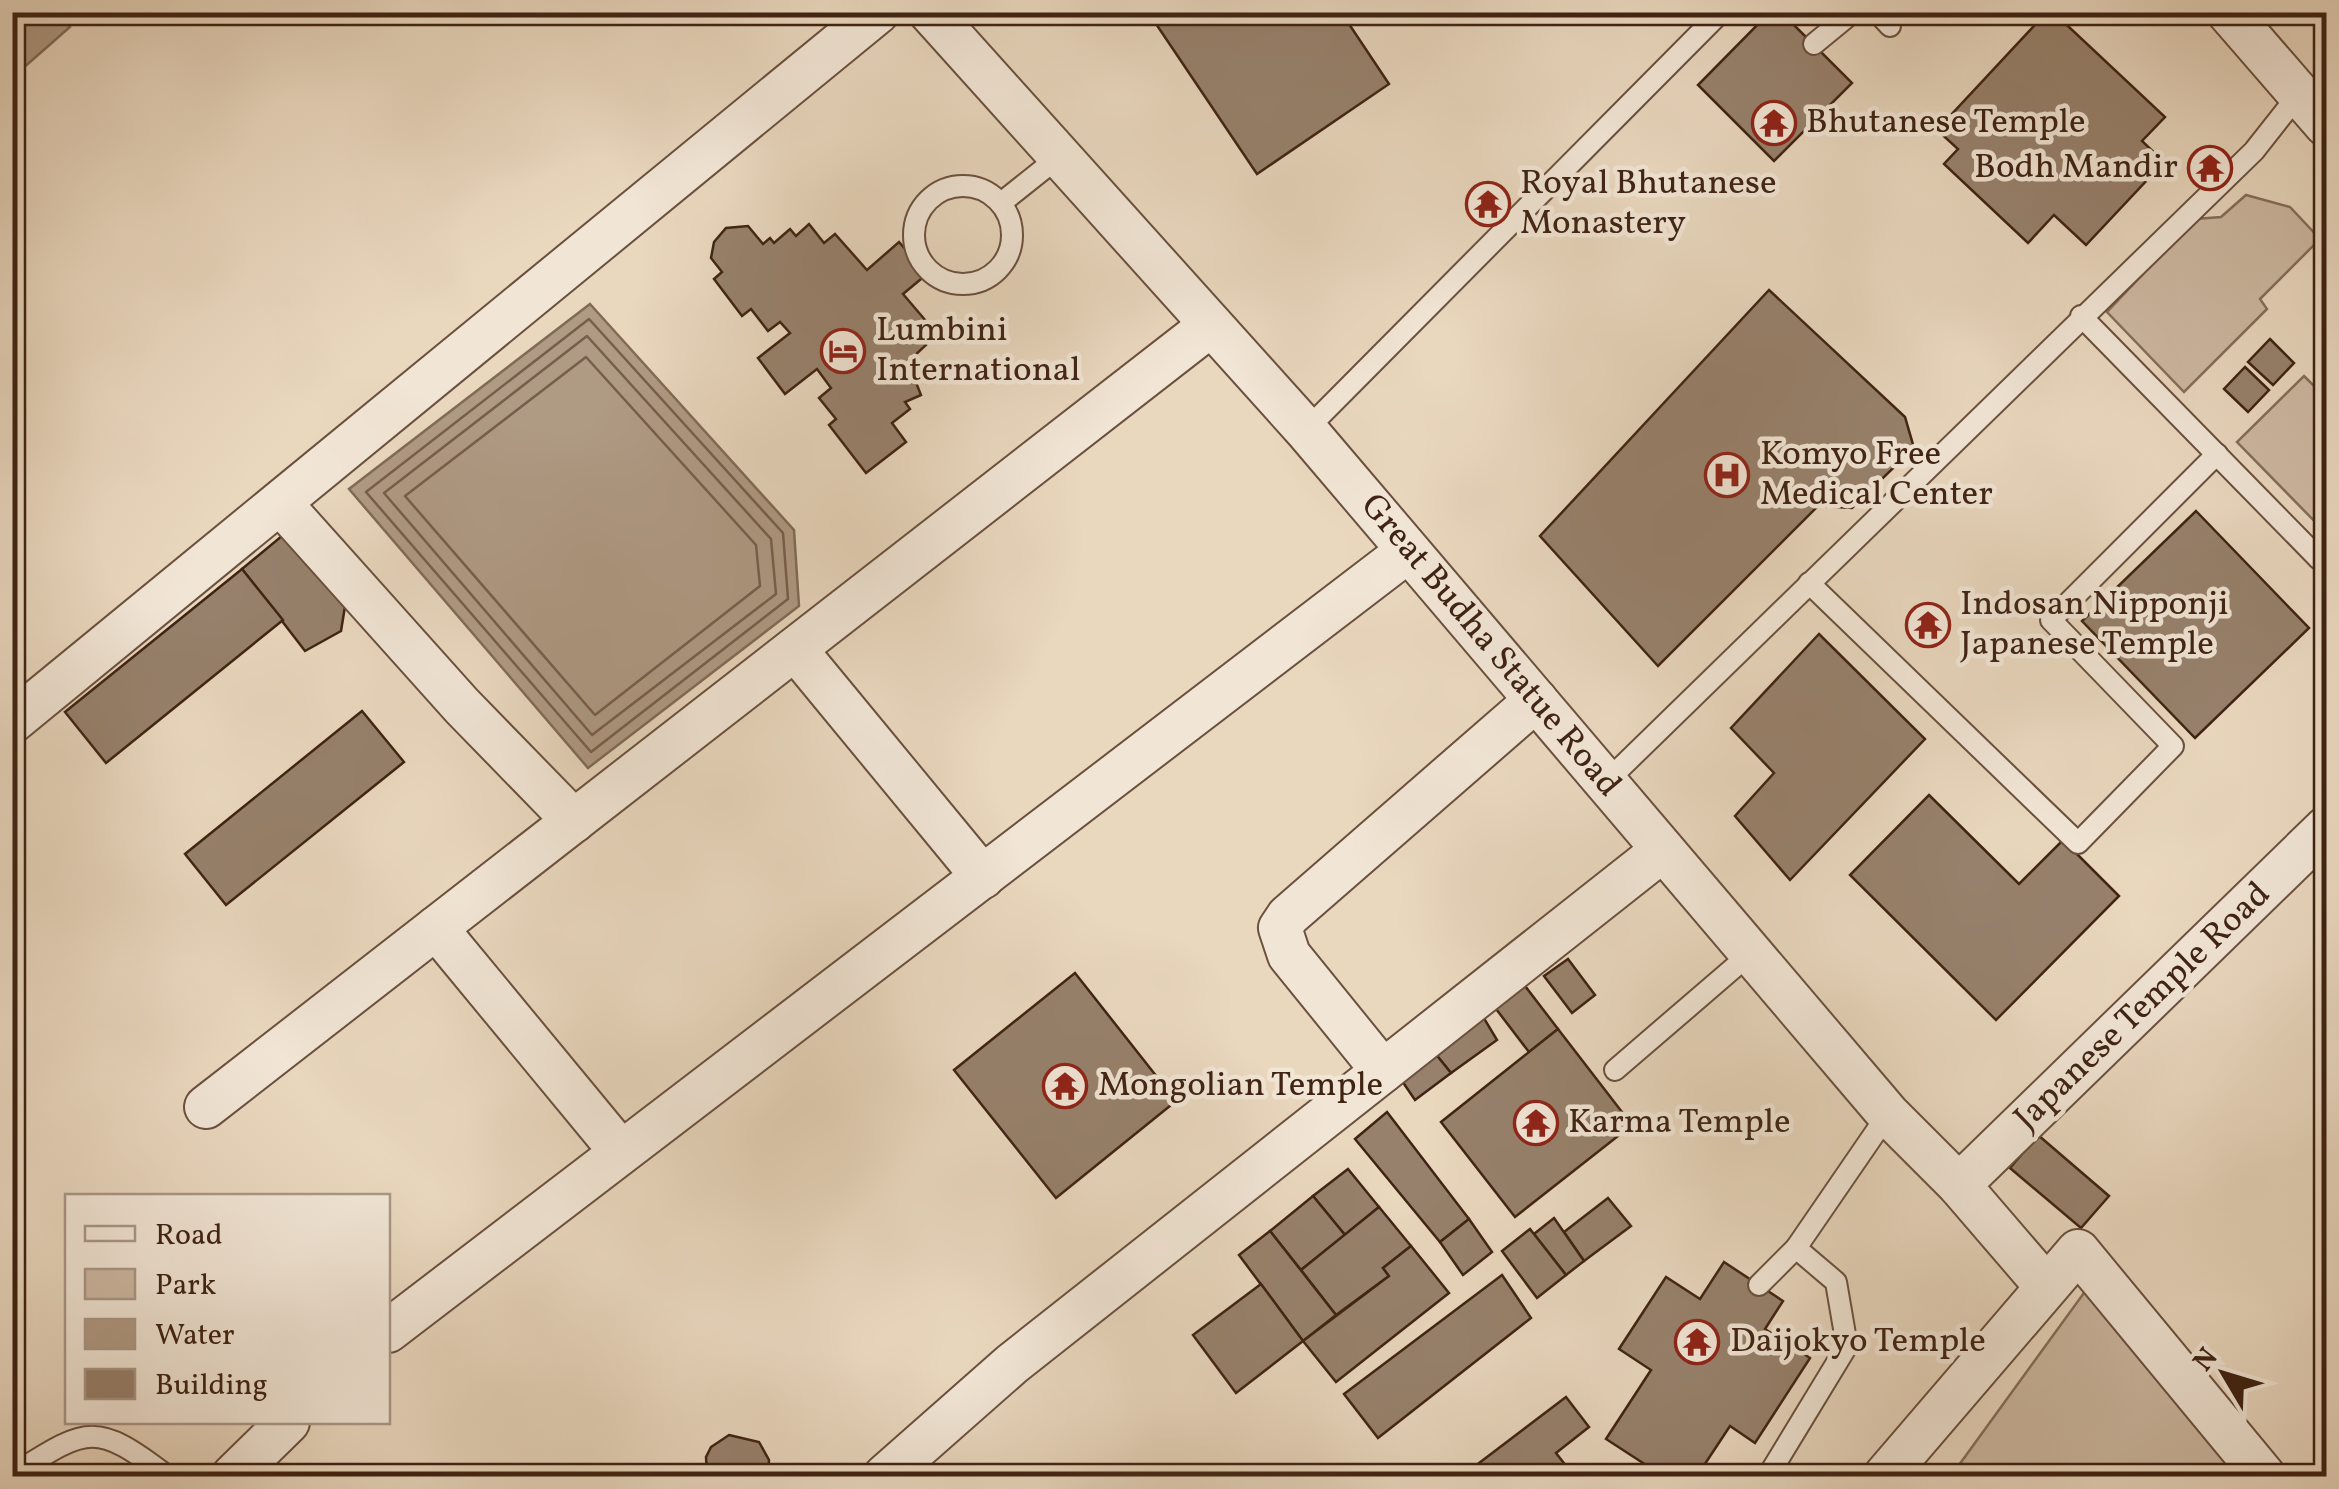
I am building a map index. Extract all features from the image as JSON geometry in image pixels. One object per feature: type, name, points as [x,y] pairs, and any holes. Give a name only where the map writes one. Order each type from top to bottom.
[{"type":"street","points":[[12,722],[878,12]]},
{"type":"street","points":[[2228,12],[2313,110]]},
{"type":"street","name":"Great Budha Statue Road","points":[[948,18],[1060,156],[1306,430],[1888,1114],[1960,1185],[2044,1285]]},
{"type":"street","points":[[206,1107],[1210,325]]},
{"type":"street","points":[[281,504],[462,706],[574,821]]},
{"type":"street","points":[[390,1329],[1408,550]]},
{"type":"street","points":[[795,649],[982,876]]},
{"type":"street","points":[[1382,1071],[1289,956],[1280,928],[1288,916],[1536,700]]},
{"type":"street","name":"Japanese Temple Road","points":[[1960,1185],[2326,828]]},
{"type":"street","points":[[885,1476],[1012,1364],[1662,850]]},
{"type":"street","points":[[436,928],[621,1152]]},
{"type":"street","points":[[1885,1476],[2044,1285],[2078,1251],[2264,1476]]},
{"type":"street","points":[[233,1476],[286,1424]]},
{"type":"lane","points":[[1306,430],[1721,12]]},
{"type":"lane","points":[[1814,44],[1853,12]]},
{"type":"lane","points":[[1606,782],[2080,316],[2254,151],[2313,110]]},
{"type":"lane","points":[[1000,203],[1060,156]]},
{"type":"lane","points":[[964,186],[980,188],[1000,203],[1011,222],[1012,239],[999,268],[986,278],[954,284],[926,268],[914,238],[916,222],[933,196],[964,186]]},
{"type":"lane","points":[[2080,316],[2320,559]]},
{"type":"lane","points":[[1809,583],[2078,843],[2173,746],[2051,620],[2217,454]]},
{"type":"lane","points":[[1615,1070],[1752,954]]},
{"type":"lane","points":[[1759,1285],[1796,1248],[1888,1114]]},
{"type":"lane","points":[[1768,1476],[1847,1346],[1836,1282],[1796,1248]]},
{"type":"lane","points":[[12,1475],[65,1442],[86,1434],[107,1437],[167,1476]]},
{"type":"lane","points":[[602,1476],[634,1476]]},
{"type":"green space","points":[[2246,195],[2290,207],[2320,239],[2260,299],[2267,309],[2184,392],[2107,312],[2195,219],[2221,217]]},
{"type":"green space","points":[[2304,376],[2318,390],[2326,383],[2326,533],[2237,442]]},
{"type":"green space","points":[[2089,1286],[2243,1476],[1951,1476]]},
{"type":"water","points":[[13,12],[57,13],[70,27],[13,77]]},
{"type":"water","points":[[590,304],[794,530],[799,606],[588,768],[349,489]]},
{"type":"building","points":[[1148,12],[1341,12],[1389,84],[1257,174]]},
{"type":"building","name":"Bhutanese Temple","points":[[1770,12],[1781,12],[1852,83],[1774,161],[1698,85]]},
{"type":"building","points":[[2047,12],[2053,12],[2165,117],[2142,141],[2164,162],[2086,245],[2054,215],[2028,243],[1944,164],[1958,149],[1937,130]]},
{"type":"building","name":"Lumbini International","points":[[809,224],[824,243],[835,234],[867,270],[899,242],[927,274],[903,294],[926,321],[914,331],[926,345],[913,357],[928,374],[915,380],[921,395],[905,402],[910,409],[892,423],[906,442],[866,473],[829,425],[836,419],[819,398],[831,388],[817,369],[785,394],[758,358],[790,333],[780,322],[768,331],[751,309],[742,316],[714,279],[722,272],[711,258],[714,242],[726,228],[748,226],[763,244],[770,238],[774,243],[790,229],[796,236]]},
{"type":"building","points":[[1769,290],[1905,417],[1914,448],[1852,508],[1818,506],[1658,666],[1540,536]]},
{"type":"building","points":[[2270,339],[2294,363],[2273,385],[2248,362]]},
{"type":"building","points":[[2245,367],[2269,390],[2248,412],[2224,389]]},
{"type":"building","points":[[2196,511],[2309,628],[2195,738],[2082,621]]},
{"type":"building","points":[[294,526],[347,594],[341,631],[305,651],[242,569]]},
{"type":"building","points":[[242,569],[283,620],[106,763],[65,712]]},
{"type":"building","points":[[1819,634],[1925,739],[1790,880],[1735,816],[1774,773],[1731,728]]},
{"type":"building","points":[[362,711],[404,762],[226,905],[185,854]]},
{"type":"building","points":[[1929,795],[2019,884],[2063,840],[2119,896],[1996,1020],[1850,875]]},
{"type":"building","points":[[1568,959],[1595,995],[1572,1013],[1544,976]]},
{"type":"building","name":"Mongolian Temple","points":[[1075,973],[1176,1101],[1056,1198],[954,1070]]},
{"type":"building","points":[[1522,982],[1558,1029],[1529,1052],[1493,1005]]},
{"type":"building","points":[[1482,1015],[1497,1040],[1451,1073],[1434,1052]]},
{"type":"building","name":"Karma Temple","points":[[1558,1029],[1632,1125],[1515,1217],[1441,1122]]},
{"type":"building","points":[[1434,1052],[1451,1073],[1415,1100],[1400,1078]]},
{"type":"building","points":[[1387,1112],[1469,1219],[1440,1242],[1355,1139]]},
{"type":"building","points":[[2038,1135],[2109,1196],[2081,1228],[2010,1168]]},
{"type":"building","points":[[1348,1169],[1379,1207],[1345,1235],[1313,1196]]},
{"type":"building","points":[[1313,1196],[1345,1235],[1301,1270],[1270,1231]]},
{"type":"building","points":[[1608,1198],[1631,1226],[1584,1261],[1564,1232]]},
{"type":"building","points":[[1379,1207],[1411,1246],[1383,1268],[1389,1276],[1336,1315],[1301,1270]]},
{"type":"building","points":[[1554,1218],[1584,1261],[1566,1275],[1534,1234]]},
{"type":"building","points":[[1469,1219],[1492,1252],[1463,1275],[1440,1242]]},
{"type":"building","points":[[1530,1229],[1566,1275],[1537,1298],[1502,1251]]},
{"type":"building","points":[[1270,1231],[1336,1315],[1303,1341],[1239,1255]]},
{"type":"building","points":[[1411,1246],[1449,1293],[1336,1382],[1303,1341],[1389,1276],[1383,1268]]},
{"type":"building","points":[[1724,1262],[1783,1301],[1765,1329],[1810,1358],[1755,1443],[1730,1426],[1697,1476],[1663,1476],[1606,1439],[1651,1370],[1619,1349],[1666,1277],[1700,1299]]},
{"type":"building","points":[[1502,1275],[1531,1318],[1378,1438],[1344,1394]]},
{"type":"building","points":[[1261,1284],[1303,1341],[1236,1393],[1193,1335]]},
{"type":"building","points":[[1566,1397],[1589,1427],[1556,1453],[1574,1476],[1462,1476]]},
{"type":"building","points":[[729,1435],[759,1442],[769,1460],[768,1476],[707,1476],[706,1457],[711,1447]]},
{"type":"place","name":"Bhutanese Temple","points":[[1774,123]]},
{"type":"place","name":"Bodh Mandir","points":[[2210,168]]},
{"type":"place","name":"Royal Bhutanese Monastery","points":[[1488,204]]},
{"type":"place","name":"Lumbini International","points":[[843,351]]},
{"type":"place","name":"Komyo Free Medical Center","points":[[1727,475]]},
{"type":"place","name":"Indosan Nipponji Japanese Temple","points":[[1928,625]]},
{"type":"place","name":"Mongolian Temple","points":[[1065,1086]]},
{"type":"place","name":"Karma Temple","points":[[1536,1123]]},
{"type":"place","name":"Daijokyo Temple","points":[[1697,1342]]}]
